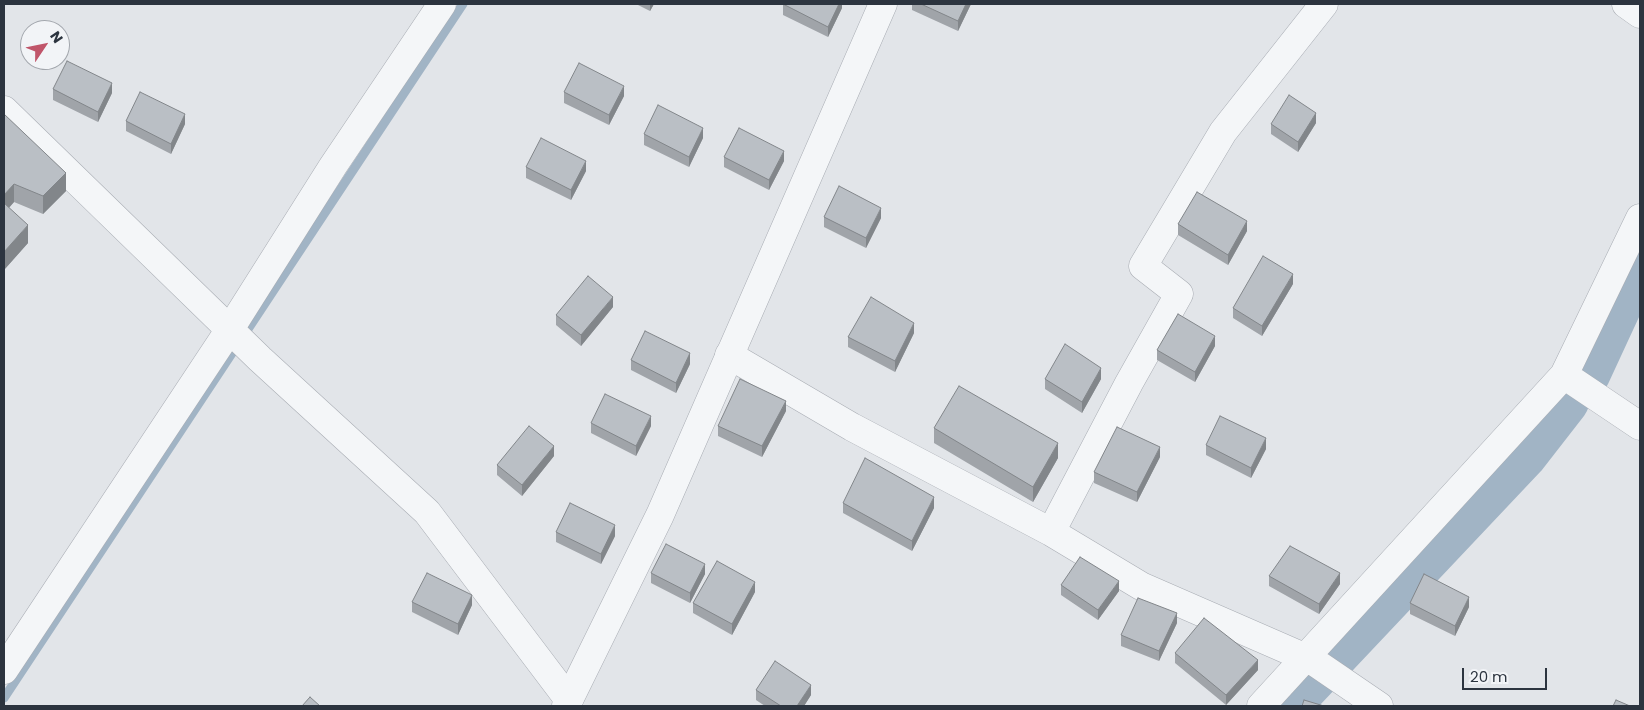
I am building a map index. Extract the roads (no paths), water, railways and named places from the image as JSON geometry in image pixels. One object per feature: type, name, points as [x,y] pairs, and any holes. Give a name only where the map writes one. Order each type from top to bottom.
[{"type":"street","points":[[4,670],[230,330],[333,166],[442,4]]},
{"type":"street","points":[[4,110],[254,354],[427,512],[568,703],[660,515],[883,4]]},
{"type":"street","points":[[1051,532],[1128,383],[1179,294],[1143,266],[1223,132],[1324,4]]},
{"type":"street","points":[[1626,4],[1640,14]]},
{"type":"street","points":[[1261,706],[1317,664],[1564,376],[1640,218]]},
{"type":"street","points":[[729,355],[852,427],[1051,532],[1141,586],[1317,664],[1378,706]]},
{"type":"street","points":[[1564,376],[1640,426]]},
{"type":"water","points":[[1308,673],[1314,678],[1288,706],[1277,706]]},
{"type":"waterway","points":[[4,698],[463,4]]},
{"type":"waterway","points":[[1585,373],[1640,254]]},
{"type":"waterway","points":[[1284,706],[1522,454],[1564,400]]}]
